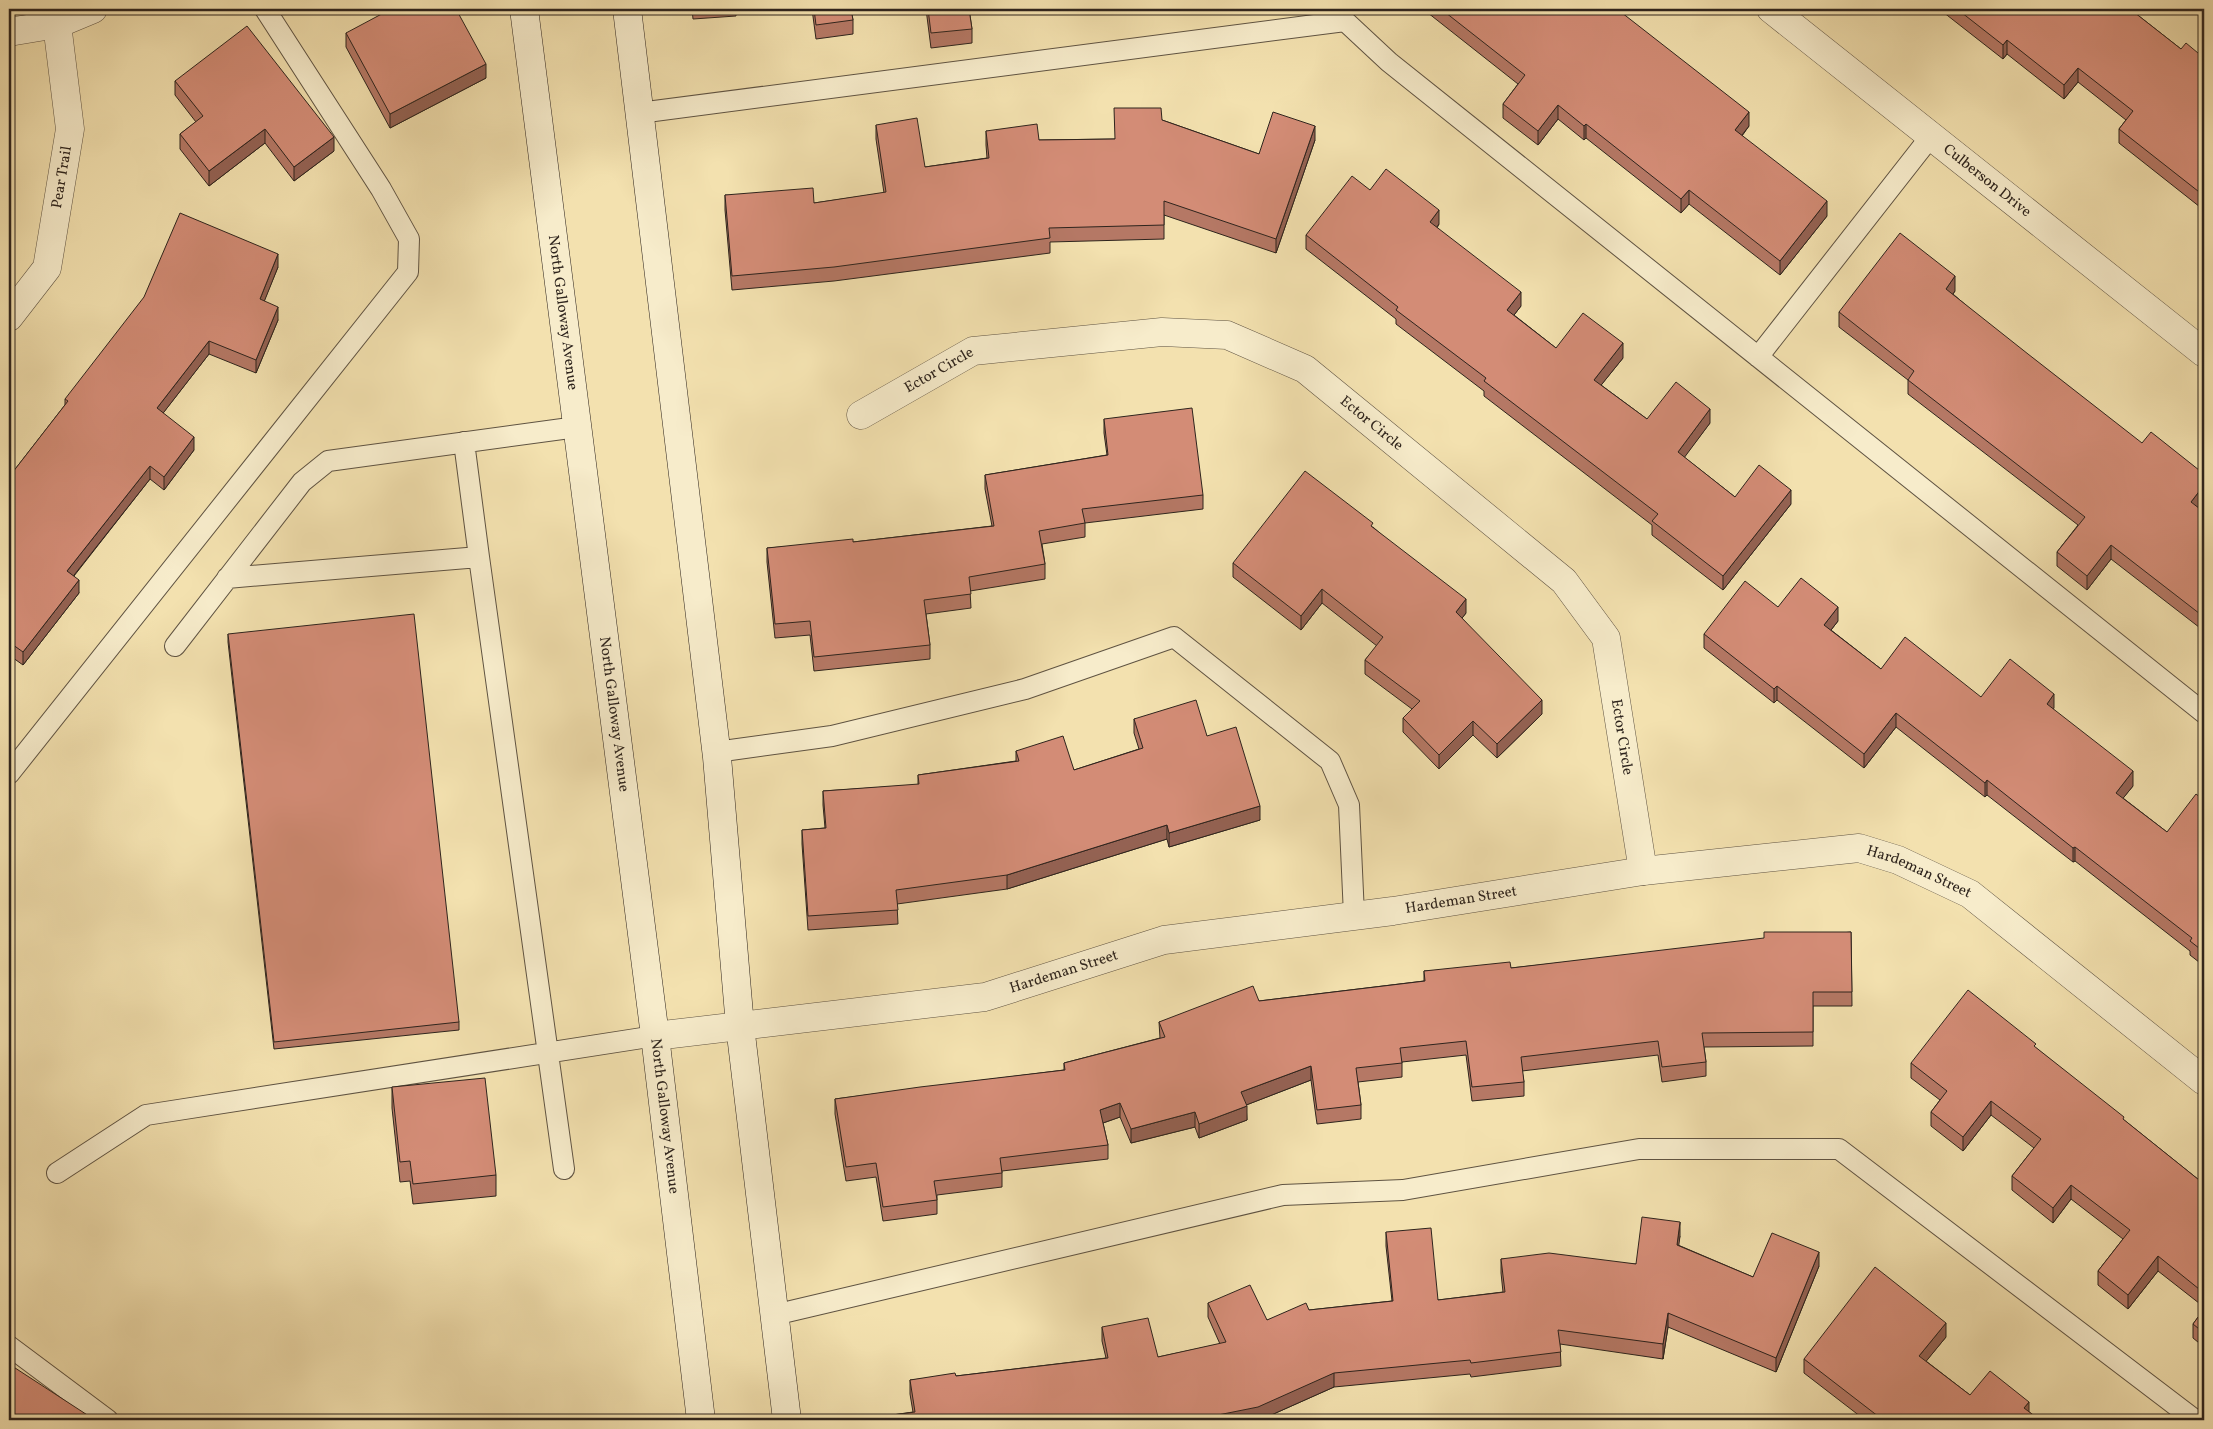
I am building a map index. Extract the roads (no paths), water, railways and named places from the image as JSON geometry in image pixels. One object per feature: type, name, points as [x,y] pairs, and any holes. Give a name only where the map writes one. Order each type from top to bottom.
[{"type":"street","points":[[9,32],[57,24],[93,9]]},
{"type":"street","name":"North Galloway Avenue","points":[[524,9],[655,1036],[701,1420]]},
{"type":"street","points":[[627,9],[716,752],[740,1026],[787,1420]]},
{"type":"street","name":"Culberson Drive","points":[[1771,9],[2204,353]]},
{"type":"street","name":"Pear Trail","points":[[9,317],[47,268],[49,259],[70,129],[57,24]]},
{"type":"street","name":"Ector Circle","points":[[861,414],[973,351],[982,350],[1162,332],[1227,335],[1305,369],[1564,581],[1606,638],[1643,870]]},
{"type":"street","name":"Hardeman Street","points":[[655,1036],[986,997],[1164,940],[1354,916],[1643,870],[1859,848],[1898,860],[1970,894],[2204,1081]]},
{"type":"lane","points":[[9,774],[408,272],[409,239],[381,189],[265,9]]},
{"type":"lane","points":[[639,113],[1345,21],[1389,62],[2204,713]]},
{"type":"lane","points":[[1758,357],[1931,136]]},
{"type":"lane","points":[[175,646],[302,482],[328,461],[578,427]]},
{"type":"lane","points":[[464,442],[564,1169]]},
{"type":"lane","points":[[227,578],[479,557]]},
{"type":"lane","points":[[716,752],[832,736],[1024,689],[1174,637],[1330,761],[1349,805],[1354,916]]},
{"type":"lane","points":[[57,1173],[146,1115],[549,1054],[655,1036]]},
{"type":"lane","points":[[774,1315],[1283,1195],[1403,1190],[1639,1149],[1839,1149],[2195,1420]]},
{"type":"lane","points":[[9,1346],[108,1420]]}]
